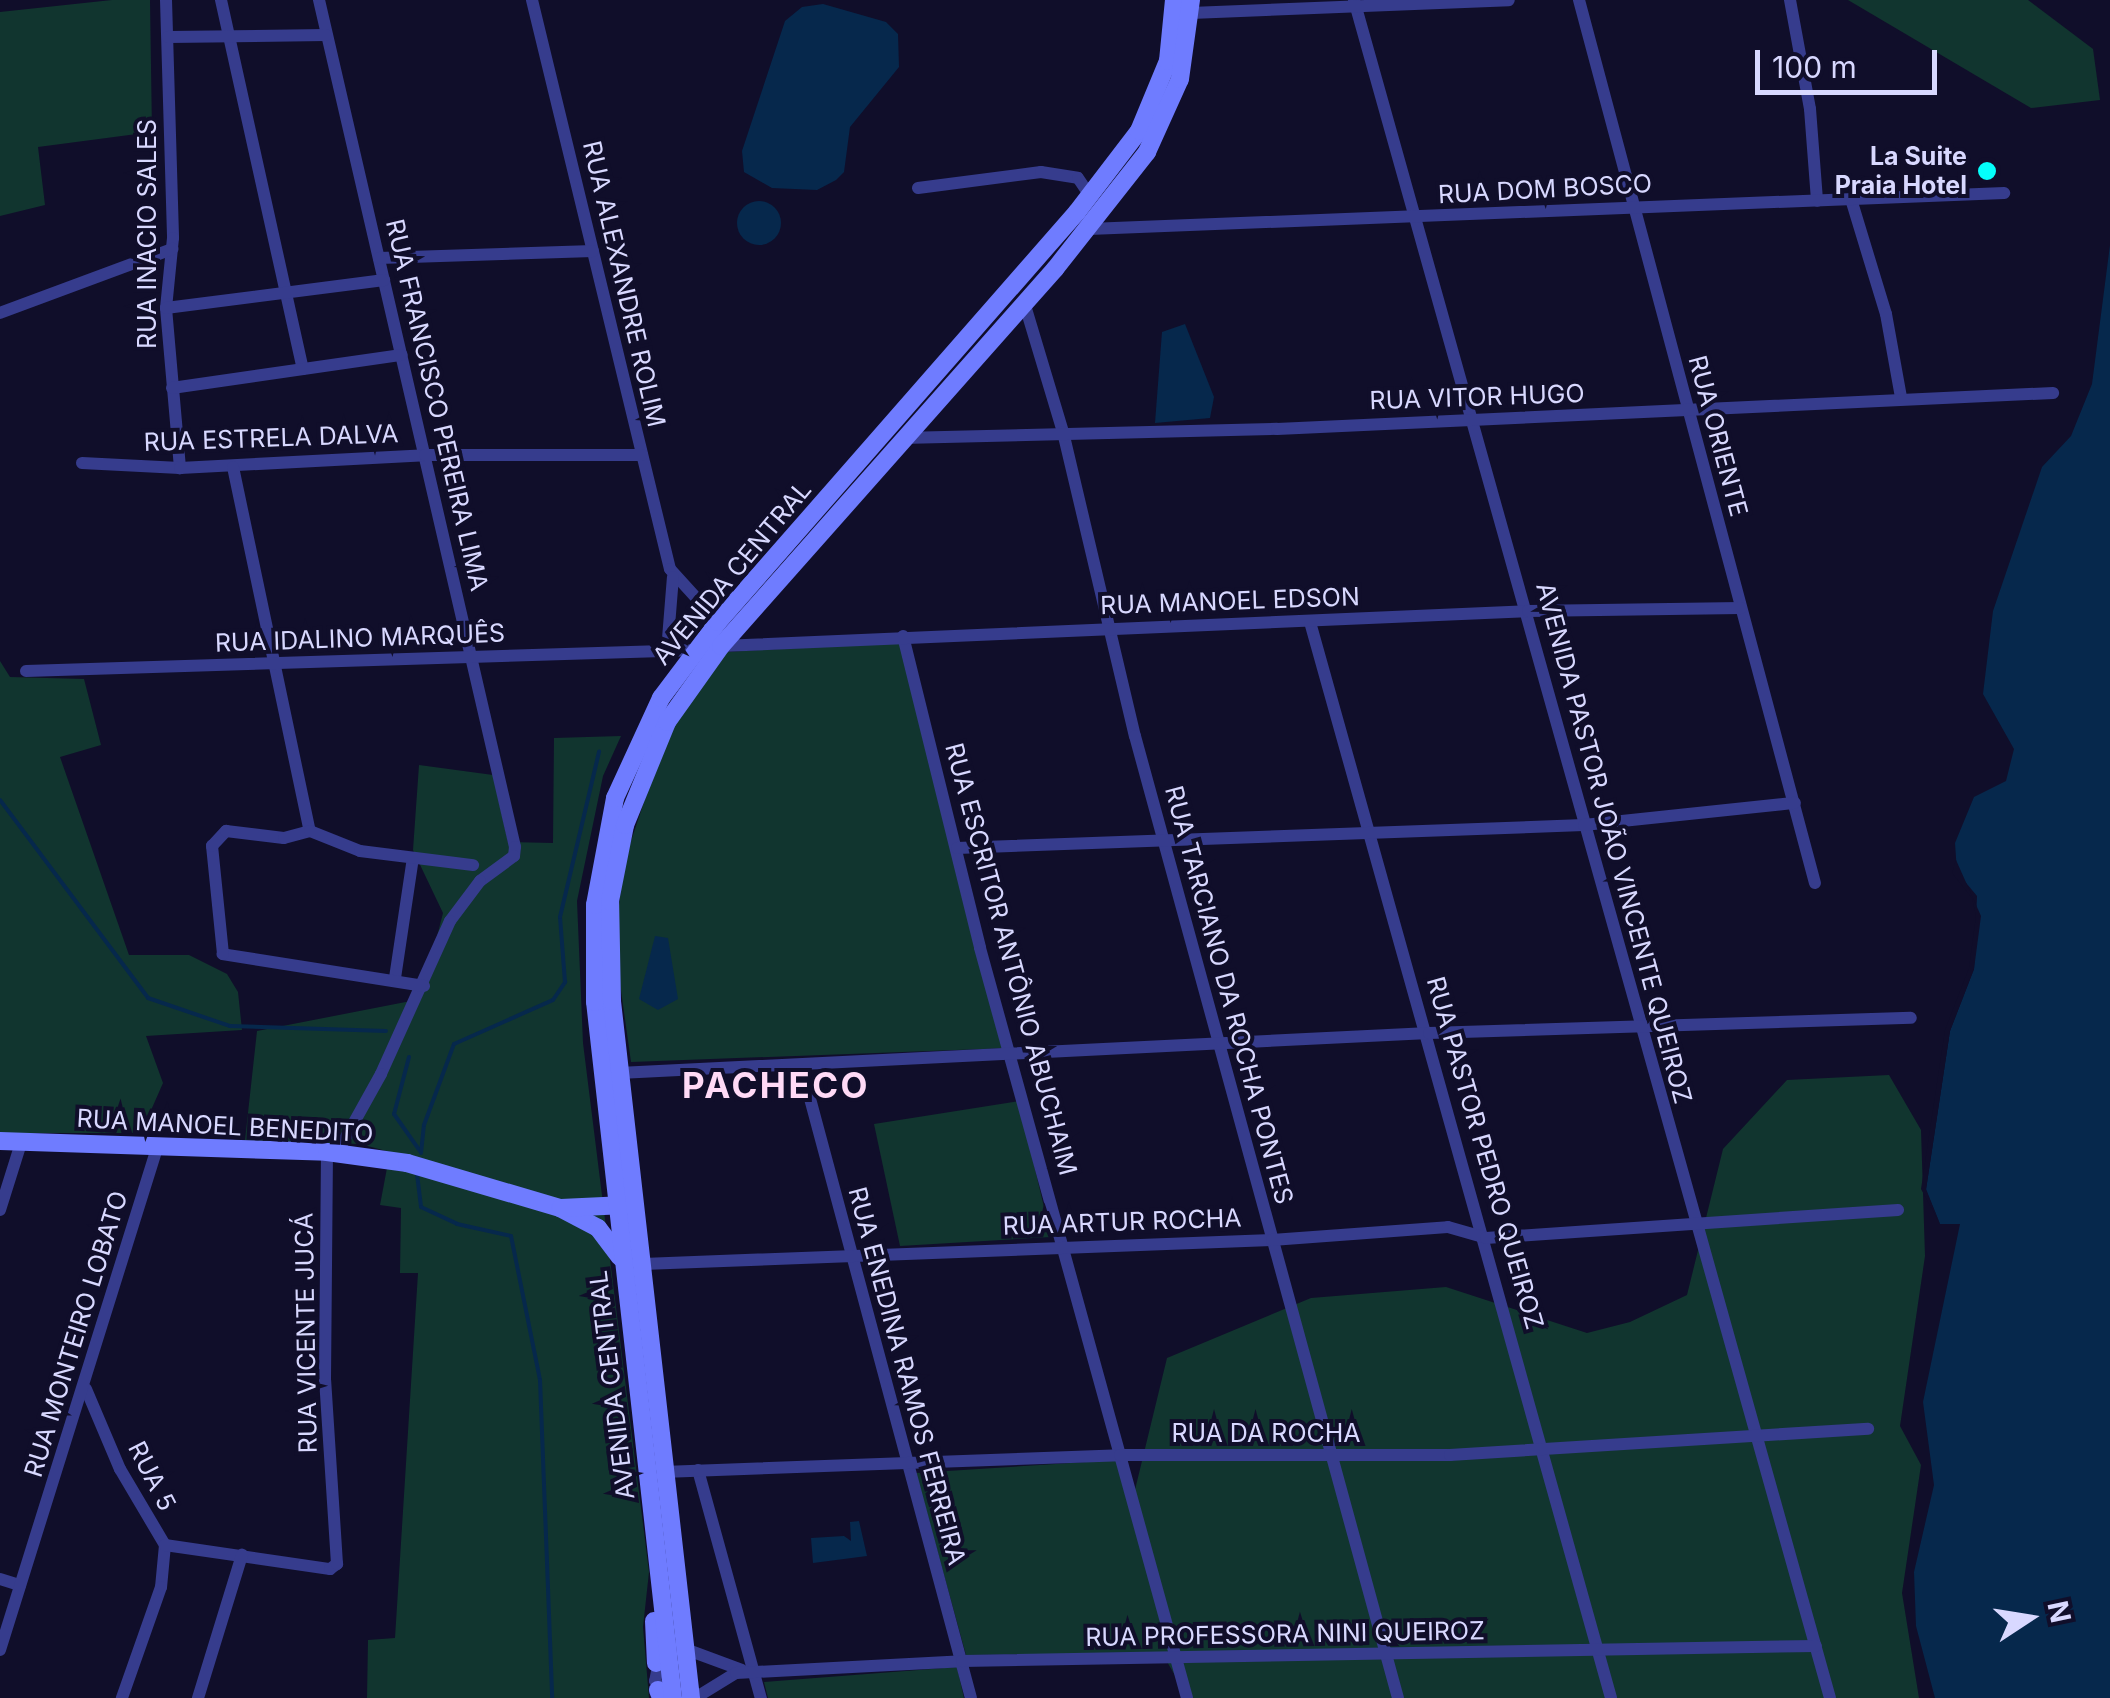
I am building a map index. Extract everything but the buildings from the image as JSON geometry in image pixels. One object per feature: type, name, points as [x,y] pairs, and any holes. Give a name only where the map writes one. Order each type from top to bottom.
[{"type":"main road","name":"AVENIDA CENTRAL","points":[[697,1696],[677,1653],[658,1570],[613,1183],[593,963],[598,872],[626,766],[661,698],[718,622],[1090,196],[1153,105],[1168,60],[1174,0]]},
{"type":"main road","name":"AVENIDA CENTRAL","points":[[665,1696],[681,1623],[619,1073],[610,901],[625,825],[667,722],[721,646],[1089,229],[1147,152],[1180,79],[1191,6]]},
{"type":"main road","name":"RUA MANOEL BENEDITO","points":[[0,1141],[332,1152],[438,1169],[560,1208],[598,1228],[623,1262]]},
{"type":"main road","points":[[583,1206],[602,1198],[613,1183]]},
{"type":"main road","name":"RUA MANOEL BENEDITO","points":[[560,1208],[636,1204]]},
{"type":"street","name":"RUA INACIO SALES","points":[[166,0],[172,249],[166,308],[180,468]]},
{"type":"street","points":[[221,0],[303,370]]},
{"type":"street","name":"RUA FRANCISCO PEREIRA LIMA","points":[[319,0],[512,820],[514,856],[480,881],[450,921],[424,986]]},
{"type":"street","name":"RUA ALEXANDRE ROLIM","points":[[532,0],[674,578],[667,651]]},
{"type":"street","points":[[1191,6],[1509,0]]},
{"type":"street","name":"RUA ORIENTE","points":[[1579,0],[1815,883]]},
{"type":"street","points":[[1790,0],[1810,108],[1817,201]]},
{"type":"street","name":"AVENIDA PASTOR JOÃO VINCENTE QUEIROZ","points":[[1355,4],[1830,1698]]},
{"type":"street","points":[[168,37],[326,36]]},
{"type":"street","points":[[918,188],[991,174],[1054,172],[1078,178],[1090,196]]},
{"type":"street","name":"RUA DOM BOSCO","points":[[1089,229],[2004,194]]},
{"type":"street","points":[[1851,200],[1886,314],[1901,396]]},
{"type":"street","points":[[0,312],[172,249]]},
{"type":"street","points":[[379,258],[593,251]]},
{"type":"street","points":[[166,308],[384,280]]},
{"type":"street","name":"RUA TARCIANO DA ROCHA PONTES","points":[[1024,302],[1063,432],[1107,628],[1166,836],[1330,1458],[1373,1589],[1398,1698]]},
{"type":"street","points":[[172,388],[402,355]]},
{"type":"street","name":"RUA VITOR HUGO","points":[[902,438],[1472,420],[1687,411],[1901,396],[2054,393]]},
{"type":"street","name":"RUA ESTRELA DALVA","points":[[82,463],[180,468],[426,456],[642,455]]},
{"type":"street","points":[[233,466],[310,831]]},
{"type":"street","points":[[674,578],[718,622]]},
{"type":"street","name":"RUA MANOEL EDSON","points":[[721,646],[1528,611],[1741,608]]},
{"type":"street","name":"RUA PASTOR PEDRO QUEIROZ","points":[[1310,622],[1429,1032],[1611,1698]]},
{"type":"street","name":"RUA ESCRITOR ANTÔNIO ABUCHAIM","points":[[903,636],[1063,1246],[1188,1698]]},
{"type":"street","name":"RUA IDALINO MARQUÊS","points":[[26,671],[696,650]]},
{"type":"street","points":[[958,848],[1166,836],[1584,825],[1795,803]]},
{"type":"street","points":[[332,1152],[424,986],[395,978],[223,954],[212,846],[217,835],[284,838],[310,831],[360,852],[473,865]]},
{"type":"street","points":[[395,978],[414,858]]},
{"type":"street","points":[[619,1073],[1429,1032],[1912,1018]]},
{"type":"street","name":"RUA ENEDINA RAMOS FERREIRA","points":[[800,1065],[972,1698]]},
{"type":"street","points":[[0,1210],[22,1140]]},
{"type":"street","name":"RUA MONTEIRO LOBATO","points":[[0,1650],[86,1389],[158,1144]]},
{"type":"street","name":"RUA VICENTE JUCÁ","points":[[242,1555],[330,1570],[337,1564],[325,1380],[332,1152]]},
{"type":"street","name":"RUA ARTUR ROCHA","points":[[643,1264],[1272,1240],[1448,1227],[1486,1238],[1696,1227],[1898,1210]]},
{"type":"street","name":"RUA 5","points":[[86,1389],[120,1469],[165,1545],[161,1587],[122,1698]]},
{"type":"street","name":"RUA DA ROCHA","points":[[663,1472],[1120,1455],[1330,1458],[1868,1429]]},
{"type":"street","points":[[698,1470],[761,1698]]},
{"type":"street","points":[[165,1545],[242,1555],[198,1698]]},
{"type":"street","points":[[0,1579],[20,1585]]},
{"type":"street","name":"RUA PROFESSORA NINI QUEIROZ","points":[[754,1672],[962,1661],[1816,1646]]},
{"type":"street","points":[[677,1653],[754,1672]]},
{"type":"street","points":[[697,1696],[730,1674],[754,1672]]},
{"type":"green space","points":[[112,0],[150,0],[152,132],[38,147],[45,205],[0,216],[0,12]]},
{"type":"green space","points":[[1848,0],[2028,0],[2093,49],[2100,100],[2031,108]]},
{"type":"green space","points":[[901,642],[1010,1048],[631,1062],[617,962],[618,913],[624,862],[665,739],[727,652]]},
{"type":"green space","points":[[0,661],[10,677],[84,679],[101,745],[60,757],[129,955],[189,955],[227,974],[238,992],[242,1030],[146,1036],[163,1083],[141,1133],[0,1133]]},
{"type":"green space","points":[[621,736],[603,776],[577,901],[583,1043],[649,1572],[643,1627],[649,1698],[367,1698],[368,1640],[395,1638],[418,1273],[400,1273],[401,1208],[380,1205],[390,1152],[360,1144],[245,1140],[257,1031],[421,999],[443,913],[413,850],[419,765],[493,775],[508,842],[553,843],[554,738]]},
{"type":"green space","points":[[1889,1075],[1921,1130],[1925,1256],[1900,1426],[1921,1465],[1902,1593],[1919,1698],[1188,1698],[1162,1653],[966,1655],[916,1473],[1118,1460],[1133,1498],[1167,1358],[1311,1298],[1446,1287],[1587,1333],[1630,1322],[1687,1295],[1723,1149],[1787,1080]]},
{"type":"green space","points":[[1019,1101],[1051,1237],[900,1246],[874,1124]]},
{"type":"green space","points":[[957,1667],[964,1698],[768,1698],[764,1682]]},
{"type":"water","points":[[823,4],[886,22],[898,34],[899,67],[850,127],[844,172],[836,180],[817,190],[772,188],[744,172],[742,151],[785,21],[802,7]]},
{"type":"water","points":[[759,201],[775,207],[781,223],[775,239],[759,245],[743,239],[737,223],[743,207]]},
{"type":"water","points":[[2110,245],[2110,1698],[1935,1698],[1916,1626],[1914,1572],[1934,1485],[1923,1402],[1960,1224],[1940,1224],[1926,1190],[1950,1031],[1974,969],[1977,896],[1957,872],[1955,843],[1974,797],[2006,781],[2014,749],[1983,694],[1993,611],[2042,467],[2071,436],[2092,384]]},
{"type":"water","points":[[1185,324],[1214,397],[1210,418],[1155,423],[1162,332]]},
{"type":"water","points":[[655,936],[668,938],[678,999],[658,1010],[639,999]]},
{"type":"water","points":[[859,1521],[867,1556],[813,1563],[811,1538],[844,1536],[851,1541],[850,1522]]},
{"type":"pier","points":[[1956,860],[1981,916],[1974,969],[1950,1031],[1926,1189],[1940,1224],[1921,1189],[1945,1030],[1969,968],[1976,916],[1972,898],[1952,873]]},
{"type":"waterway","points":[[421,1153],[424,1125],[454,1044],[553,1000],[565,982],[560,917],[599,752]]},
{"type":"waterway","points":[[0,800],[148,998],[230,1026],[386,1031]]},
{"type":"waterway","points":[[409,1057],[394,1114],[420,1151]]},
{"type":"waterway","points":[[417,1174],[421,1207],[457,1224],[511,1236],[540,1380],[552,1698]]},
{"type":"place","name":"La Suite Praia Hotel","points":[[1987,171]]},
{"type":"district","name":"PACHECO","points":[[776,1085]]}]
